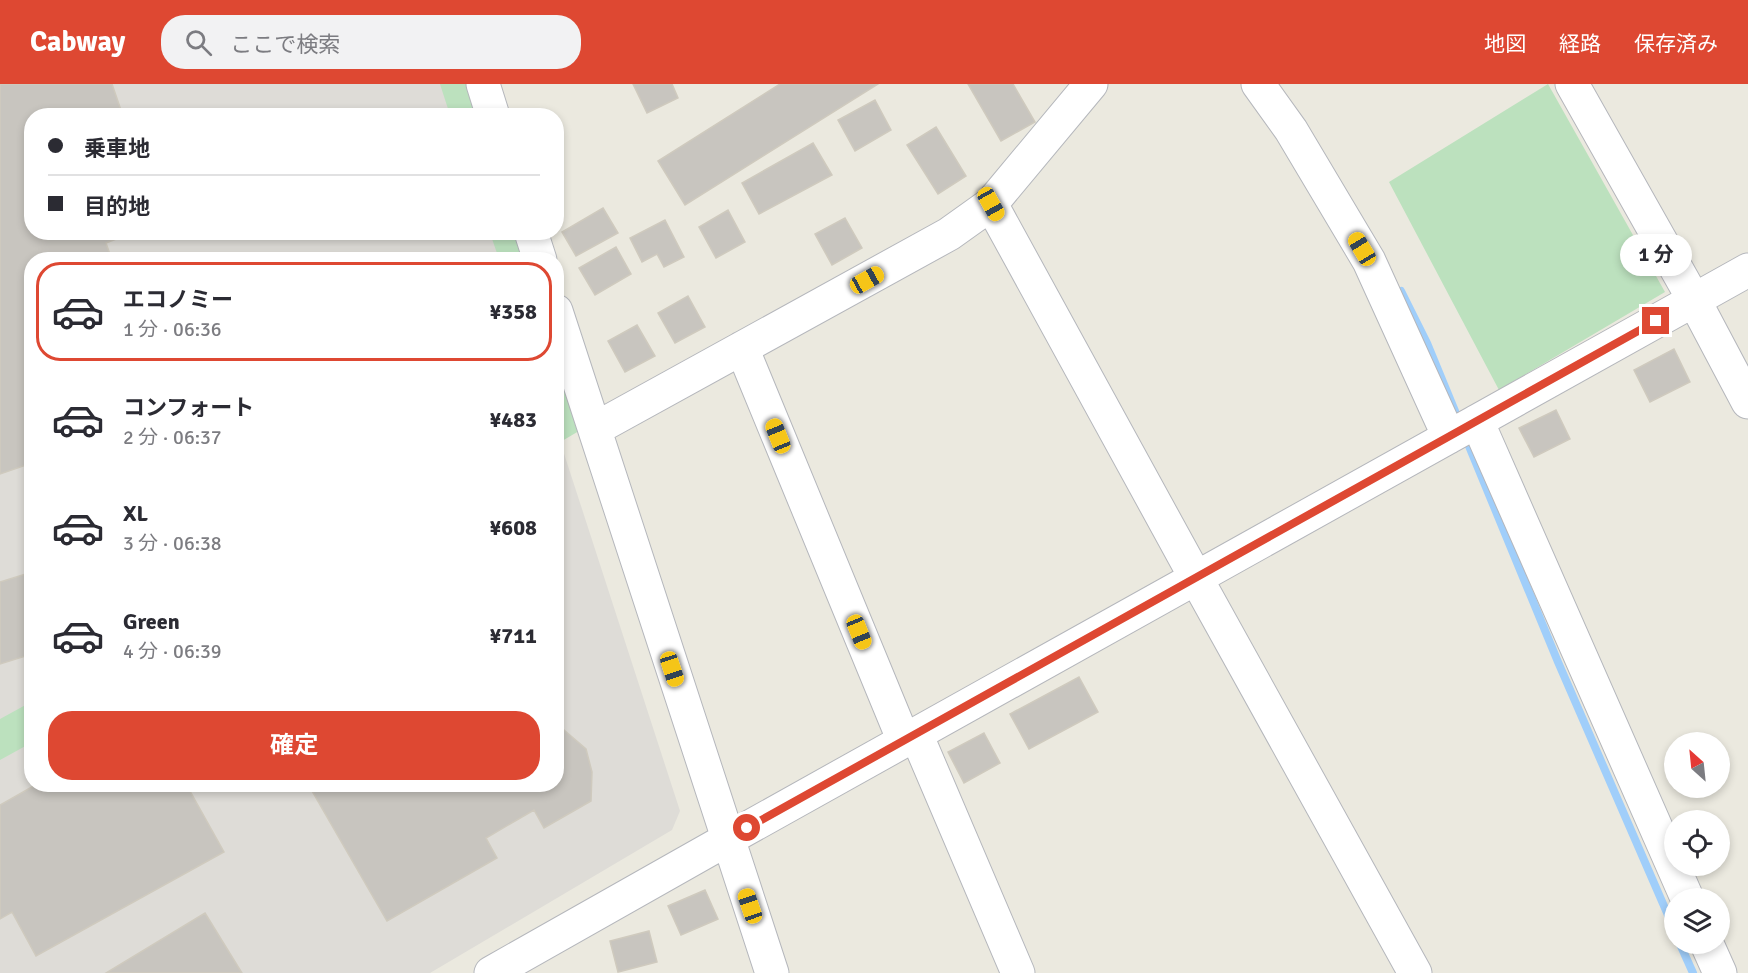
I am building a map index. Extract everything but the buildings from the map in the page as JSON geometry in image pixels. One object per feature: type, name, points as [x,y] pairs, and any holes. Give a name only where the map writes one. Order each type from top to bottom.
[{"type":"street","points":[[483,84],[490,108]]},
{"type":"street","points":[[595,429],[949,234],[991,204],[1091,84]]},
{"type":"street","points":[[1258,84],[1291,130],[1369,261],[1449,437]]},
{"type":"street","points":[[1572,84],[1694,300],[1748,402]]},
{"type":"street","points":[[991,204],[1415,973]]},
{"type":"street","points":[[491,973],[1748,270]]},
{"type":"street","points":[[564,335],[772,973]]},
{"type":"street","points":[[742,348],[910,738],[1018,973]]},
{"type":"street","points":[[1477,421],[1683,888]]},
{"type":"street","points":[[1711,954],[1720,973]]},
{"type":"shaded area","points":[[0,84],[442,84],[451,108],[24,108],[24,240],[493,240],[498,252],[24,252],[24,792],[564,792],[564,454],[680,811],[672,830],[430,973],[0,973]]},
{"type":"green space","points":[[440,84],[480,84],[489,108],[448,108]]},
{"type":"green space","points":[[1548,84],[1665,292],[1499,390],[1389,182]]},
{"type":"green space","points":[[492,240],[532,240],[535,252],[497,252]]},
{"type":"green space","points":[[564,364],[584,428],[564,440]]},
{"type":"green space","points":[[24,706],[24,747],[0,760],[0,719]]},
{"type":"waterway","points":[[1401,291],[1427,343],[1455,411]]},
{"type":"waterway","points":[[1464,434],[1558,662],[1664,906]]},
{"type":"waterway","points":[[1684,954],[1693,973]]},
{"type":"route","points":[[747,828],[1656,321]]}]
